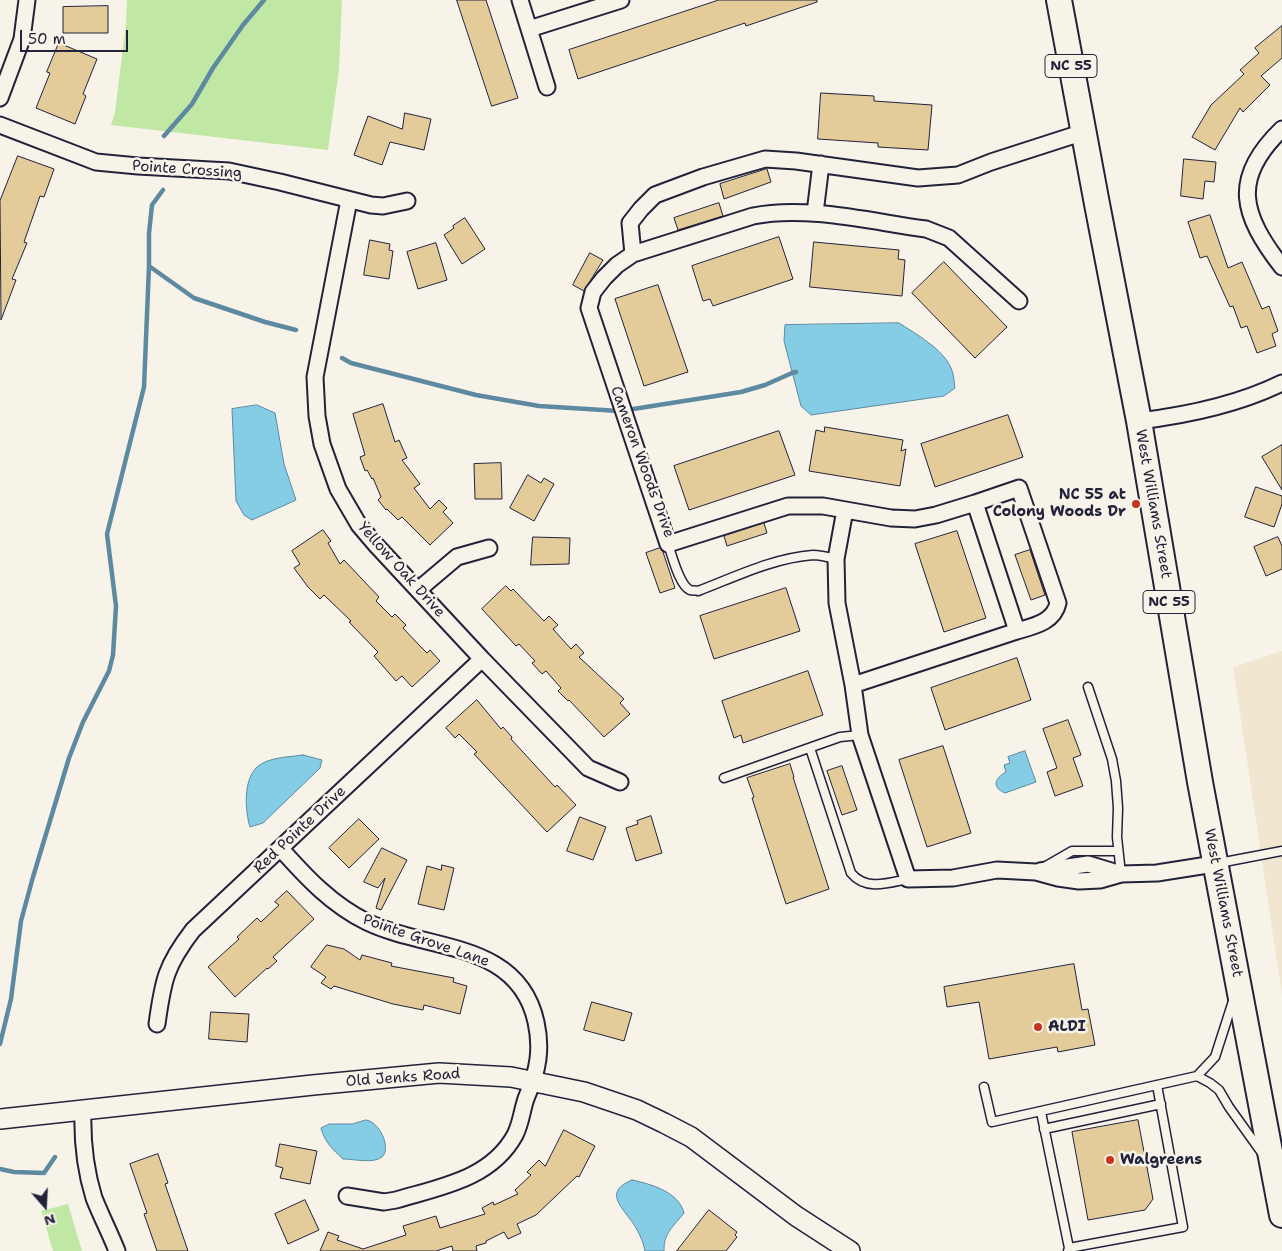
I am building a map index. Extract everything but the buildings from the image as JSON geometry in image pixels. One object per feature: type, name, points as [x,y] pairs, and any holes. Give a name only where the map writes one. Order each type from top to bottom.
[{"type":"main road","name":"West Williams Street","points":[[1059,0],[1139,421],[1214,864],[1239,982],[1282,1215]]},
{"type":"street","points":[[0,98],[22,39],[27,0]]},
{"type":"street","points":[[520,0],[547,87]]},
{"type":"street","points":[[529,29],[621,0]]},
{"type":"street","name":"Pointe Crossing","points":[[0,125],[96,162],[230,171],[371,205],[383,206],[407,201]]},
{"type":"street","points":[[1282,129],[1262,150],[1252,168],[1247,192],[1251,216],[1256,229],[1282,267]]},
{"type":"street","points":[[633,254],[630,223],[655,195],[703,177],[765,159],[821,164],[918,178],[958,175],[991,162],[1084,132]]},
{"type":"street","points":[[815,213],[821,164]]},
{"type":"street","name":"Yellow Oak Drive","points":[[349,200],[315,377],[317,416],[322,444],[338,489],[359,525],[482,659],[588,768],[620,782]]},
{"type":"street","name":"Cameron Woods Drive","points":[[1017,632],[1052,617],[1058,603],[1019,488],[936,515],[915,519],[891,518],[823,506],[788,506],[668,544],[589,308],[593,292],[604,278],[617,264],[633,254],[753,216],[772,212],[815,213],[926,229],[938,233],[949,238],[1019,300]]},
{"type":"street","points":[[1139,421],[1221,406],[1245,399],[1282,383]]},
{"type":"street","points":[[853,685],[1017,632],[975,503]]},
{"type":"street","points":[[845,510],[836,559],[837,602],[853,685],[860,735],[908,879],[953,878],[997,870],[1036,872],[1088,864],[1121,874],[1157,873],[1214,864]]},
{"type":"street","points":[[418,590],[457,557],[489,548]]},
{"type":"street","name":"Red Pointe Drive","points":[[157,1024],[164,980],[171,962],[194,930],[231,892],[281,849],[482,659]]},
{"type":"street","name":"Pointe Grove Lane","points":[[281,849],[321,891],[348,912],[384,929],[451,947],[489,960],[515,980],[532,1008],[539,1034],[539,1062],[516,1134],[507,1148],[484,1170],[468,1178],[396,1200],[384,1202],[347,1196]]},
{"type":"street","name":"Old Jenks Road","points":[[0,1119],[439,1073],[491,1075],[534,1081],[584,1092],[637,1110],[691,1137],[796,1216],[850,1251]]},
{"type":"street","points":[[82,1110],[85,1163],[94,1198],[117,1251]]},
{"type":"lane","points":[[668,544],[684,585],[690,590],[698,591],[750,571],[792,558],[815,555],[836,559]]},
{"type":"lane","points":[[1088,687],[1112,759],[1116,781],[1118,851],[1121,874]]},
{"type":"lane","points":[[724,778],[840,737],[860,735]]},
{"type":"lane","points":[[810,748],[851,873],[858,880],[866,884],[881,885],[908,879]]},
{"type":"lane","points":[[1036,872],[1072,851],[1118,851]]},
{"type":"lane","points":[[1214,864],[1282,851]]},
{"type":"lane","points":[[984,1087],[992,1122],[1197,1076],[1215,1057],[1239,982]]},
{"type":"lane","points":[[1197,1076],[1218,1090],[1274,1169]]},
{"type":"lane","points":[[1041,1112],[1068,1249],[1183,1227],[1157,1085]]},
{"type":"lane","points":[[1044,1128],[1160,1104]]},
{"type":"shaded area","points":[[1282,651],[1282,995],[1233,667]]},
{"type":"green space","points":[[127,0],[342,0],[339,69],[328,150],[111,125],[115,112],[126,24]]},
{"type":"green space","points":[[68,1204],[82,1251],[53,1251],[41,1211]]},
{"type":"water","points":[[899,323],[928,342],[942,354],[952,370],[955,388],[944,396],[811,415],[801,406],[784,341],[785,325]]},
{"type":"water","points":[[257,405],[275,413],[284,464],[296,500],[252,520],[244,515],[236,501],[232,409]]},
{"type":"water","points":[[1025,751],[1036,782],[1005,793],[1001,791],[996,782],[1006,772],[1004,765],[1010,763],[1008,757]]},
{"type":"water","points":[[303,755],[322,760],[320,768],[263,823],[250,827],[246,796],[252,773],[257,767],[267,761]]},
{"type":"water","points":[[366,1120],[375,1125],[385,1142],[385,1153],[378,1159],[363,1161],[343,1159],[329,1145],[321,1128],[329,1124],[352,1124]]},
{"type":"water","points":[[632,1180],[663,1190],[670,1194],[681,1206],[684,1213],[667,1234],[664,1251],[645,1251],[637,1230],[619,1203],[617,1193],[619,1188]]},
{"type":"waterway","points":[[164,136],[192,104],[213,68],[243,25],[264,0]]},
{"type":"waterway","points":[[0,1044],[11,999],[21,921],[33,877],[69,758],[83,722],[109,671],[113,655],[116,606],[107,534],[144,387],[149,233],[152,205],[163,190]]},
{"type":"waterway","points":[[149,266],[194,298],[265,322],[296,330]]},
{"type":"waterway","points":[[342,358],[351,363],[476,395],[539,406],[619,411]]},
{"type":"waterway","points":[[627,410],[741,392],[765,385],[796,372]]},
{"type":"waterway","points":[[0,1169],[14,1172],[44,1173],[55,1157]]},
{"type":"place","name":"NC 55 at Colony Woods Dr","points":[[1136,504]]},
{"type":"place","name":"ALDI","points":[[1038,1027]]},
{"type":"place","name":"Walgreens","points":[[1110,1160]]}]
